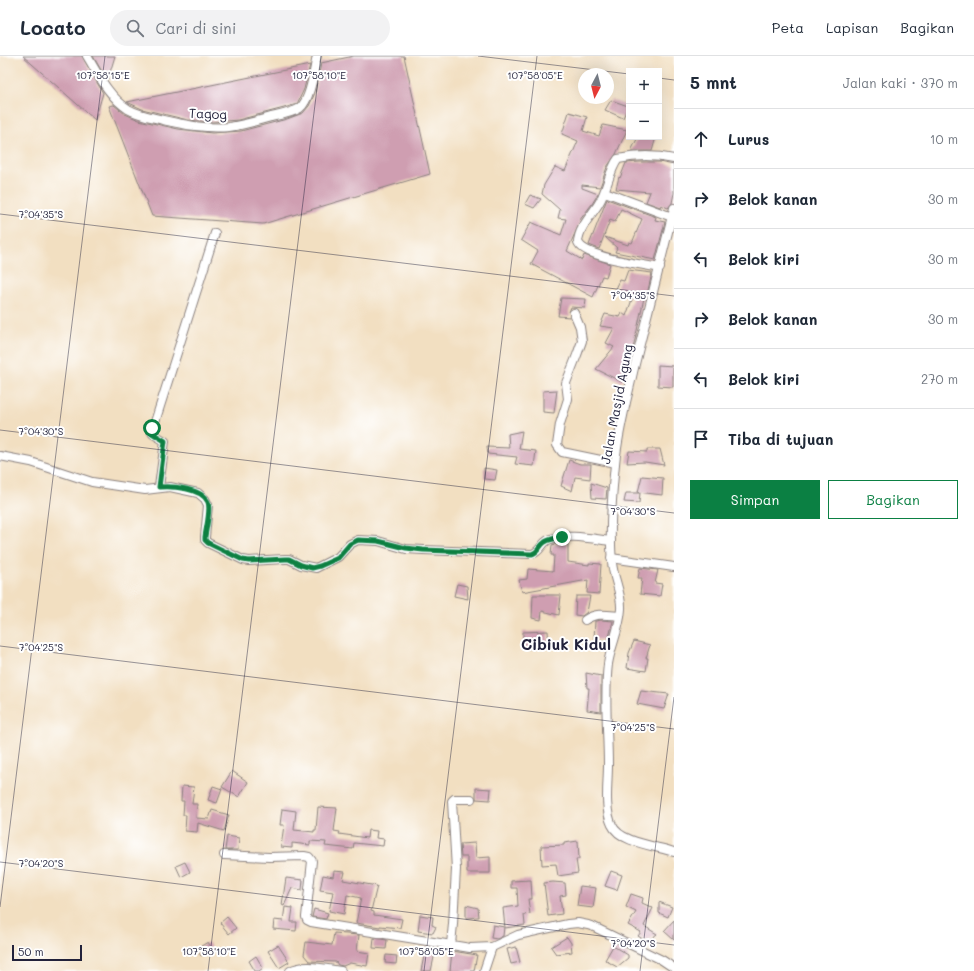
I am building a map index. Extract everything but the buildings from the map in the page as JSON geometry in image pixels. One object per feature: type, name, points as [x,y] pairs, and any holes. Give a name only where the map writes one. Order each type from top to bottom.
[{"type":"street","name":"Tagog","points":[[87,56],[116,99],[127,108],[141,115],[185,125],[214,128],[230,127],[257,121],[284,114],[300,107],[305,101],[309,92],[317,56]]},
{"type":"street","points":[[660,268],[597,255],[589,252],[579,245],[578,238],[604,192],[618,159],[660,156],[674,159]]},
{"type":"street","points":[[604,192],[672,217]]},
{"type":"street","name":"Jalan Masjid Agung","points":[[674,208],[628,393],[615,463],[611,541],[614,573],[621,598],[620,616],[607,672],[608,809],[612,825],[618,833],[637,842],[674,852]]},
{"type":"street","points":[[159,487],[165,441],[153,434],[151,431],[215,233]]},
{"type":"street","points":[[574,313],[580,327],[582,341],[566,382],[568,399],[560,424],[557,446],[562,452],[615,463]]},
{"type":"street","points":[[0,456],[31,462],[92,482],[145,490],[159,487],[190,490],[203,496],[208,505],[205,540],[238,558],[249,561],[289,559],[301,565],[316,568],[338,558],[350,544],[358,540],[378,541],[406,548],[423,550],[532,554],[537,552],[545,542],[562,537],[591,538],[611,541]]},
{"type":"street","points":[[612,558],[674,567]]},
{"type":"street","points":[[585,620],[596,615],[620,616]]},
{"type":"street","points":[[451,944],[456,869],[452,801],[454,799],[471,798]]},
{"type":"street","points":[[224,855],[309,857],[312,861],[306,912],[307,920],[470,948],[492,947],[518,935],[578,923],[594,927],[662,960],[674,968]]},
{"type":"street","points":[[484,971],[492,947]]},
{"type":"street","points":[[290,971],[309,967],[340,971]]},
{"type":"district","name":"Cibiuk Kidul","points":[[566,644]]},
{"type":"route","points":[[152,428],[152,433],[165,441],[159,487],[190,490],[203,496],[208,502],[205,540],[208,543],[243,560],[289,559],[301,565],[316,568],[338,558],[350,544],[358,540],[378,541],[401,547],[423,550],[535,554],[545,542],[562,537]]}]
